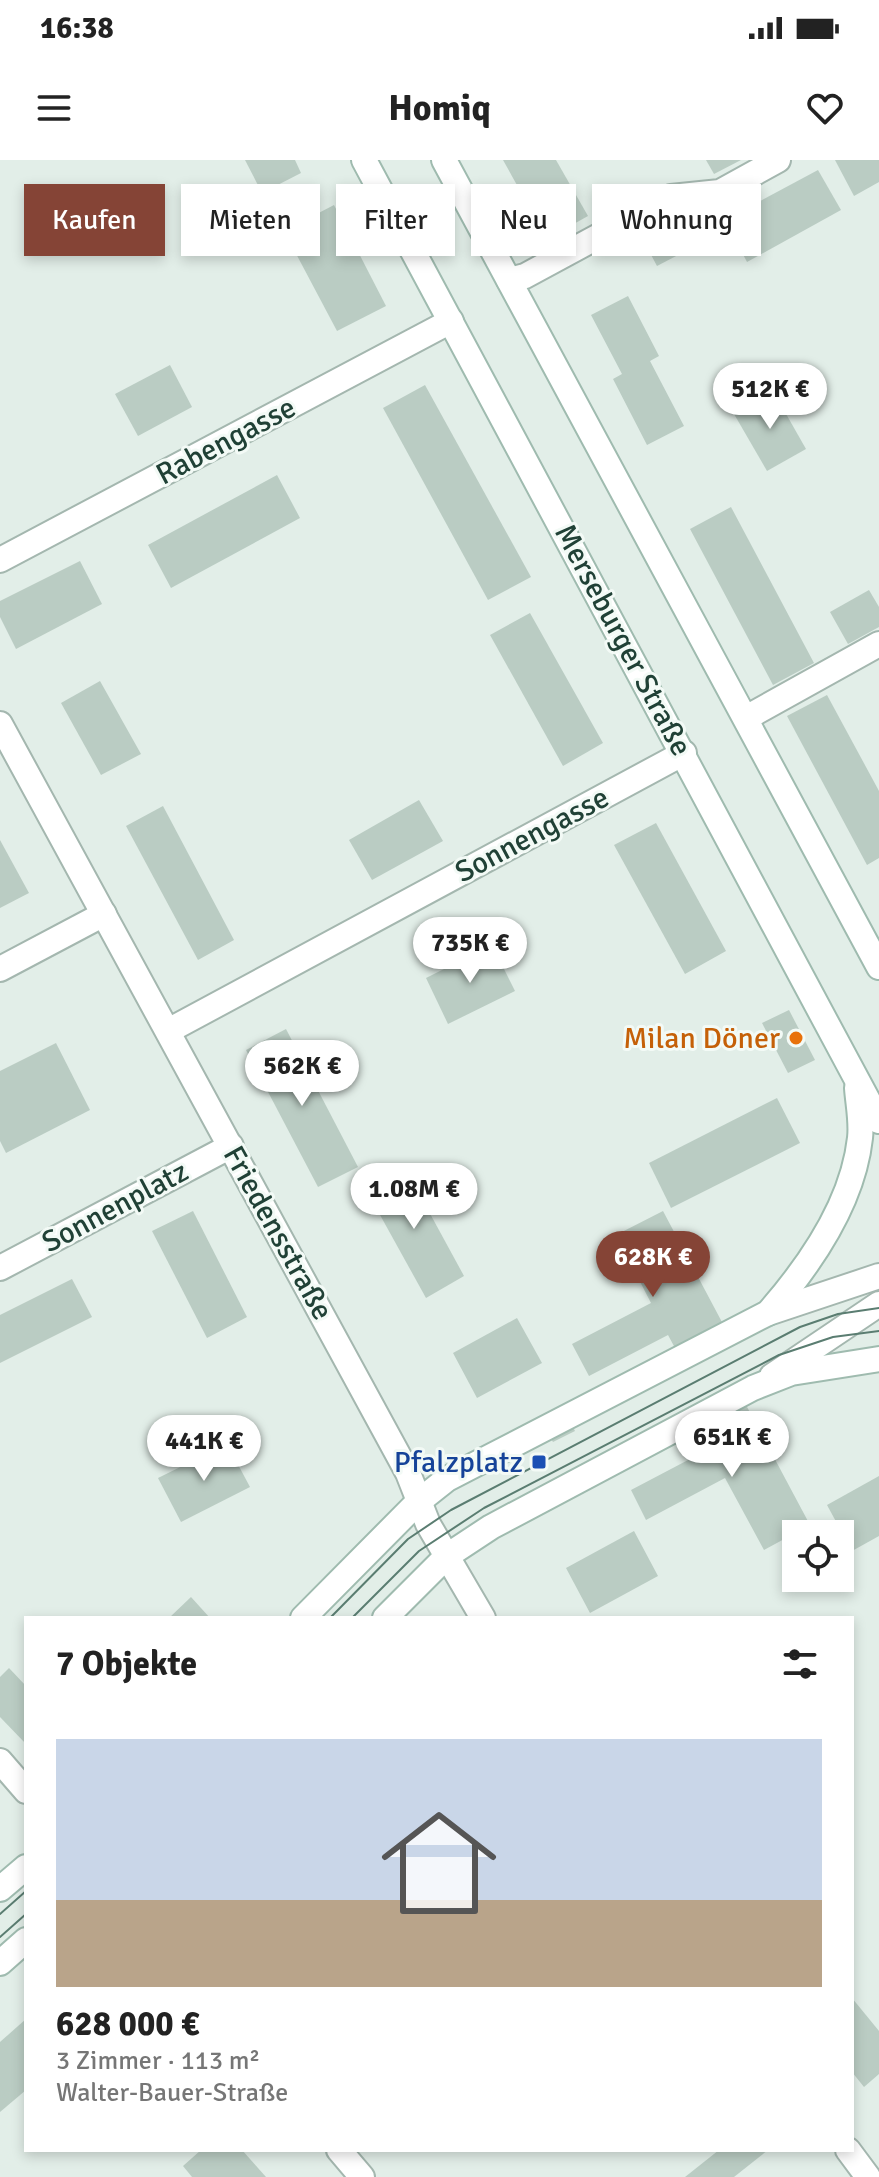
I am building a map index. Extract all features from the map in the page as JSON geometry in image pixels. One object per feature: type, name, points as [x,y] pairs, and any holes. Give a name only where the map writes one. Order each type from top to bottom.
[{"type":"street","name":"Merseburger Straße","points":[[364,160],[879,1121]]},
{"type":"street","points":[[444,160],[879,967]]},
{"type":"street","points":[[509,280],[525,276],[671,197],[720,192],[778,160]]},
{"type":"street","name":"Rabengasse","points":[[0,560],[451,321]]},
{"type":"street","points":[[746,718],[879,644]]},
{"type":"street","name":"Friedensstraße","points":[[0,724],[408,1473],[418,1502],[482,1616]]},
{"type":"street","name":"Sonnengasse","points":[[168,1031],[684,753]]},
{"type":"street","points":[[0,969],[104,914]]},
{"type":"street","points":[[768,1313],[799,1277],[826,1236],[848,1180],[860,1137],[856,1077]]},
{"type":"street","name":"Sonnenplatz","points":[[0,1268],[231,1146]]},
{"type":"street","points":[[305,1616],[418,1502],[447,1479],[768,1313],[879,1276]]},
{"type":"street","points":[[387,1616],[447,1556],[491,1527],[753,1388],[879,1304]]},
{"type":"street","points":[[753,1388],[791,1373],[879,1359]]},
{"type":"street","points":[[0,1761],[24,1789]]},
{"type":"street","points":[[0,1889],[24,1869]]},
{"type":"street","points":[[0,1963],[24,1942]]},
{"type":"street","points":[[341,2152],[362,2177]]},
{"type":"street","points":[[849,2152],[868,2177]]},
{"type":"building","points":[[245,160],[295,160],[301,173],[280,184],[257,184]]},
{"type":"building","points":[[503,160],[556,160],[570,184],[516,184]]},
{"type":"building","points":[[706,160],[741,160],[714,174]]},
{"type":"building","points":[[835,160],[879,160],[879,182],[854,196]]},
{"type":"building","points":[[818,170],[841,210],[761,254],[761,201]]},
{"type":"building","points":[[576,195],[588,216],[576,223]]},
{"type":"building","points":[[334,205],[336,256],[360,256],[386,306],[337,331],[297,256],[320,256],[320,212]]},
{"type":"building","points":[[652,256],[676,256],[657,266]]},
{"type":"building","points":[[744,256],[758,256],[747,262]]},
{"type":"building","points":[[628,296],[659,356],[650,361],[684,426],[647,445],[613,379],[622,374],[591,315]]},
{"type":"building","points":[[170,365],[192,407],[138,436],[115,394]]},
{"type":"building","points":[[425,385],[531,577],[488,600],[383,408]]},
{"type":"building","points":[[773,391],[806,449],[767,471],[734,414]]},
{"type":"building","points":[[277,475],[300,518],[171,588],[148,545]]},
{"type":"building","points":[[731,507],[814,663],[773,685],[690,529]]},
{"type":"building","points":[[80,561],[102,604],[16,649],[0,617],[0,601]]},
{"type":"building","points":[[869,590],[879,607],[879,627],[848,644],[830,612]]},
{"type":"building","points":[[530,613],[603,743],[563,766],[490,635]]},
{"type":"building","points":[[100,681],[141,754],[101,775],[61,703]]},
{"type":"building","points":[[827,695],[879,791],[879,858],[867,865],[787,716]]},
{"type":"building","points":[[419,800],[443,841],[372,880],[349,840]]},
{"type":"building","points":[[163,806],[234,940],[198,960],[126,826]]},
{"type":"building","points":[[656,823],[726,951],[685,974],[614,845]]},
{"type":"building","points":[[0,840],[29,893],[0,908]]},
{"type":"building","points":[[492,945],[515,991],[448,1024],[426,978]]},
{"type":"building","points":[[789,1010],[815,1060],[788,1073],[762,1023]]},
{"type":"building","points":[[286,1029],[358,1167],[318,1187],[246,1050]]},
{"type":"building","points":[[56,1043],[90,1110],[6,1153],[0,1141],[0,1071]]},
{"type":"building","points":[[777,1098],[800,1143],[671,1208],[649,1163]]},
{"type":"building","points":[[403,1164],[464,1276],[426,1298],[364,1186]]},
{"type":"building","points":[[193,1211],[247,1317],[207,1338],[152,1231]]},
{"type":"building","points":[[663,1211],[723,1324],[675,1348],[668,1335],[589,1376],[572,1344],[651,1303],[616,1235]]},
{"type":"building","points":[[72,1279],[92,1317],[0,1363],[0,1315]]},
{"type":"building","points":[[517,1318],[542,1363],[477,1398],[453,1353]]},
{"type":"building","points":[[746,1405],[807,1520],[782,1520],[782,1540],[764,1550],[725,1478],[646,1520],[631,1490],[709,1449],[699,1430]]},
{"type":"building","points":[[572,1425],[575,1431],[553,1442],[550,1437]]},
{"type":"building","points":[[227,1444],[250,1487],[181,1522],[158,1478]]},
{"type":"building","points":[[879,1476],[879,1536],[854,1550],[854,1520],[835,1520],[827,1505]]},
{"type":"building","points":[[634,1531],[658,1576],[590,1613],[566,1568]]},
{"type":"building","points":[[191,1597],[208,1616],[171,1616]]},
{"type":"building","points":[[9,1668],[24,1684],[24,1742],[0,1717],[0,1677]]},
{"type":"building","points":[[854,2000],[879,2031],[879,2074],[864,2087],[854,2074]]},
{"type":"building","points":[[24,2021],[24,2092],[0,2112],[0,2042]]},
{"type":"building","points":[[199,2152],[244,2152],[266,2177],[192,2177],[183,2166]]},
{"type":"building","points":[[716,2152],[765,2152],[734,2177],[685,2177]]},
{"type":"tram line","points":[[332,1616],[408,1539],[451,1510],[800,1327],[838,1314],[879,1308]]},
{"type":"tram line","points":[[354,1616],[419,1551],[484,1508],[779,1355],[833,1337],[879,1331]]},
{"type":"tram line","points":[[0,1914],[24,1893]]},
{"type":"tram line","points":[[0,1937],[24,1916]]},
{"type":"place","name":"Milan Döner","points":[[796,1038]]},
{"type":"place","name":"Pfalzplatz","points":[[539,1462]]}]
